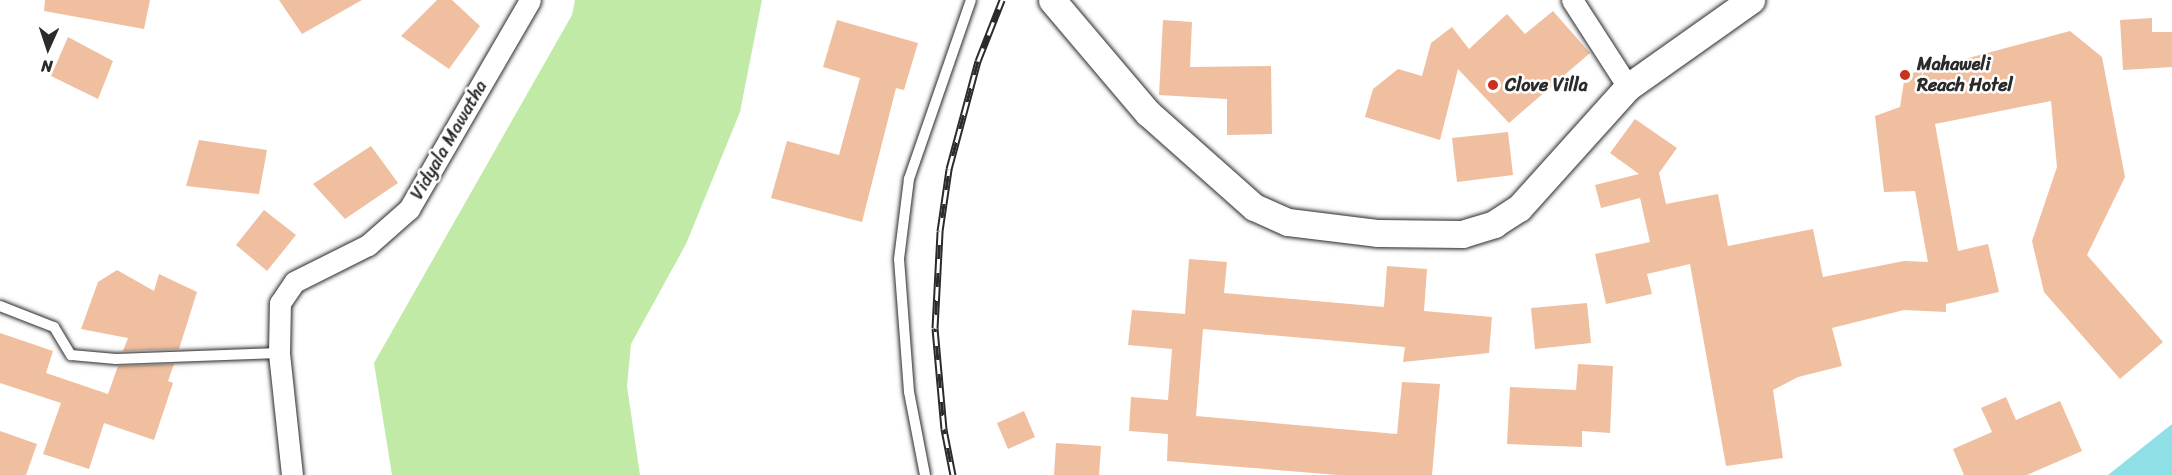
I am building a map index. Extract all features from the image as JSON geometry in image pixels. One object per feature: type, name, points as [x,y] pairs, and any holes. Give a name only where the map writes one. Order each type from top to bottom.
[{"type":"street","name":"Vidyala Mawatha","points":[[292,475],[279,353],[280,303],[294,282],[368,245],[409,209],[530,0]]},
{"type":"street","points":[[1052,0],[1148,112],[1254,207],[1288,222],[1378,233],[1462,234],[1494,224],[1519,208],[1628,87],[1751,0]]},
{"type":"street","points":[[1572,0],[1628,87]]},
{"type":"lane","points":[[925,475],[909,392],[899,259],[909,179],[971,0]]},
{"type":"lane","points":[[0,306],[54,327],[71,355],[117,359],[279,353]]},
{"type":"green space","points":[[575,0],[762,0],[740,112],[686,244],[631,344],[627,386],[640,475],[392,475],[374,363],[572,15]]},
{"type":"water","points":[[2172,424],[2172,475],[2108,475]]},
{"type":"building","points":[[45,0],[150,0],[144,29],[44,11]]},
{"type":"building","points":[[279,0],[362,0],[302,34]]},
{"type":"building","points":[[437,0],[452,0],[480,26],[449,69],[401,36]]},
{"type":"building","points":[[1553,11],[1590,53],[1509,123],[1458,69],[1440,140],[1365,117],[1373,89],[1398,69],[1422,76],[1431,43],[1452,27],[1469,49],[1507,14],[1525,34]]},
{"type":"building","points":[[2152,18],[2152,32],[2172,32],[2172,67],[2123,70],[2120,20]]},
{"type":"building","points":[[837,20],[918,43],[904,90],[896,88],[862,222],[771,198],[787,141],[839,155],[860,78],[823,67]]},
{"type":"building","points":[[1163,20],[1192,22],[1190,67],[1271,66],[1272,134],[1227,135],[1227,99],[1159,95]]},
{"type":"building","points":[[2070,31],[2102,57],[2125,177],[2087,255],[2163,342],[2120,379],[2044,292],[2032,241],[2057,167],[2051,101],[1935,124],[1958,251],[1988,244],[1999,292],[1946,304],[1946,312],[1904,310],[1832,328],[1842,366],[1798,377],[1773,390],[1783,458],[1726,466],[1690,264],[1647,274],[1652,294],[1606,304],[1595,254],[1650,242],[1640,198],[1601,208],[1595,185],[1639,174],[1610,153],[1635,119],[1677,148],[1659,173],[1666,204],[1718,194],[1728,246],[1813,229],[1823,277],[1904,261],[1928,262],[1915,191],[1884,192],[1875,116],[1900,107],[1905,75]]},
{"type":"building","points":[[68,37],[113,61],[98,99],[51,76]]},
{"type":"building","points":[[1508,132],[1513,175],[1457,182],[1452,138]]},
{"type":"building","points":[[199,140],[267,150],[259,194],[186,186]]},
{"type":"building","points":[[371,146],[398,183],[345,219],[313,184]]},
{"type":"building","points":[[264,210],[296,235],[267,271],[236,245]]},
{"type":"building","points":[[1189,259],[1227,262],[1224,293],[1384,307],[1387,266],[1427,269],[1424,311],[1492,317],[1489,353],[1403,362],[1405,347],[1203,329],[1196,416],[1397,434],[1402,382],[1440,384],[1432,475],[1338,475],[1167,461],[1168,434],[1129,431],[1131,397],[1168,400],[1172,349],[1128,345],[1132,310],[1185,314]]},
{"type":"building","points":[[117,270],[154,291],[159,274],[197,292],[179,349],[123,351],[128,338],[81,329],[98,282]]},
{"type":"building","points":[[1587,303],[1591,343],[1535,349],[1531,308]]},
{"type":"building","points":[[0,333],[53,351],[46,373],[108,394],[118,366],[174,364],[168,381],[173,383],[154,440],[104,423],[89,469],[43,454],[61,403],[0,383]]},
{"type":"building","points":[[1578,364],[1613,366],[1610,433],[1582,431],[1582,447],[1507,444],[1510,387],[1576,390]]},
{"type":"building","points":[[2006,397],[2016,420],[2060,401],[2082,451],[2027,475],[1964,475],[1953,449],[1992,432],[1981,408]]},
{"type":"building","points":[[1024,411],[1035,437],[1008,449],[997,423]]},
{"type":"building","points":[[0,431],[37,444],[26,475],[0,475]]},
{"type":"building","points":[[1056,443],[1101,446],[1099,475],[1054,475]]},
{"type":"railway","points":[[953,475],[944,429],[935,328],[940,231],[949,169],[978,61],[1002,0]]},
{"type":"place","name":"Mahaweli Reach Hotel","points":[[1905,75]]},
{"type":"place","name":"Clove Villa","points":[[1493,85]]}]
